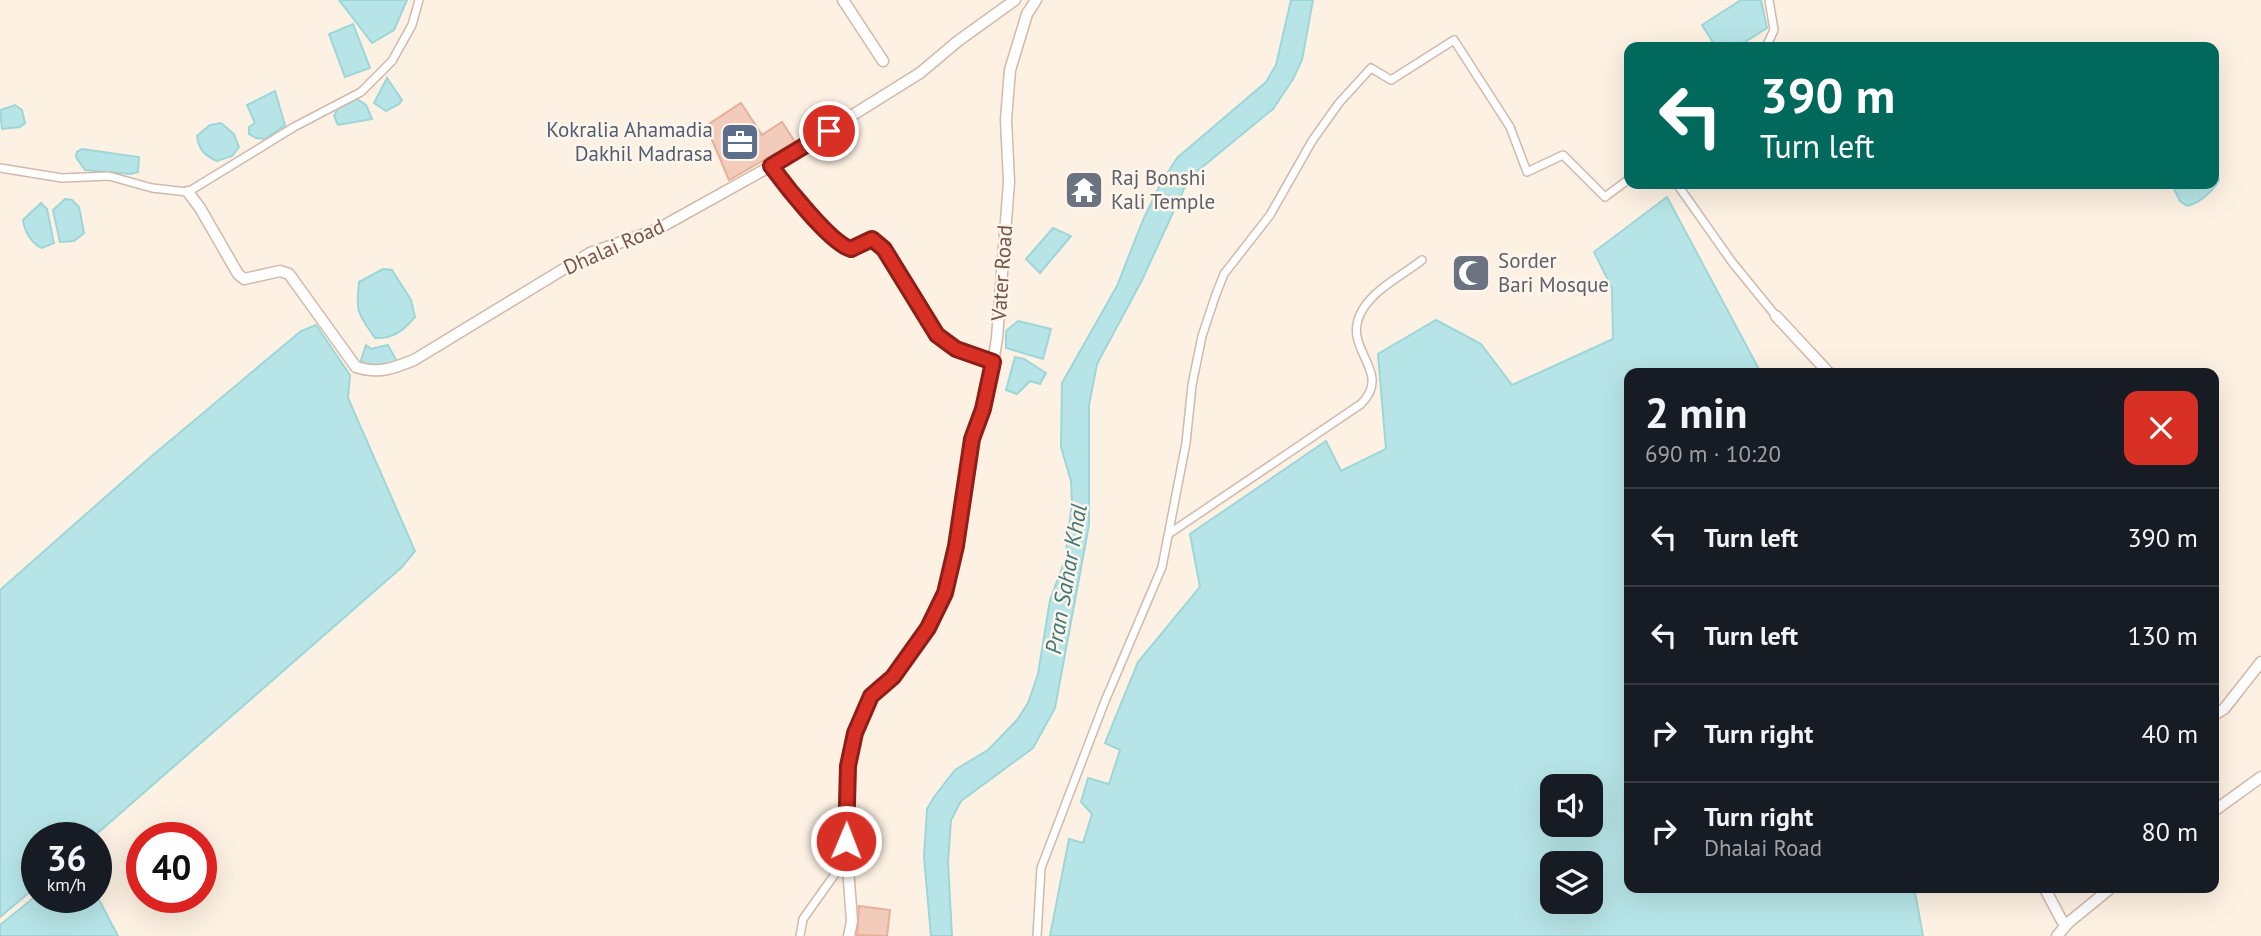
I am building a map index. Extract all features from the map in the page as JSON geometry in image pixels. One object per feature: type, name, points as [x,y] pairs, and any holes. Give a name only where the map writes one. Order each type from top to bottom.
[{"type":"street","points":[[0,168],[62,178],[110,176],[152,188],[188,192],[294,127],[361,92],[392,61],[412,25],[419,0]]},
{"type":"street","points":[[843,0],[883,61]]},
{"type":"street","name":"Dhalai Road","points":[[188,192],[238,274],[244,279],[280,271],[289,274],[356,366],[387,371],[414,360],[590,253],[656,230],[771,166],[920,73],[958,41],[1015,0]]},
{"type":"street","name":"Vater Road","points":[[849,936],[852,921],[848,861],[848,766],[855,733],[871,696],[893,677],[928,628],[945,593],[956,546],[972,439],[983,409],[993,362],[1001,297],[1009,182],[1006,96],[1015,50],[1027,14],[1035,0]]},
{"type":"street","points":[[1768,42],[1773,30],[1769,0]]},
{"type":"street","points":[[1037,936],[1041,868],[1105,701],[1162,566],[1170,533],[1202,336],[1224,274],[1270,215],[1339,103],[1371,68],[1391,80],[1454,40],[1510,128],[1527,172],[1563,155],[1605,197],[1624,183]]},
{"type":"street","points":[[771,166],[818,222],[844,248],[851,249],[872,239],[884,249],[937,335],[956,349],[993,362]]},
{"type":"street","points":[[1681,189],[1732,262],[1776,316],[1824,368]]},
{"type":"street","points":[[1170,533],[1290,454],[1371,394],[1374,386],[1371,372],[1358,345],[1355,329],[1363,309],[1380,290],[1422,260]]},
{"type":"street","points":[[2219,712],[2261,662]]},
{"type":"street","points":[[2219,807],[2261,777]]},
{"type":"street","points":[[800,936],[803,919],[835,874],[848,861]]},
{"type":"street","points":[[2047,893],[2062,921]]},
{"type":"street","points":[[2057,936],[2068,923],[2105,893]]},
{"type":"water","points":[[339,0],[407,0],[394,30],[372,43]]},
{"type":"water","name":"Pran Sahar Khal","points":[[1291,0],[1313,0],[1302,60],[1293,79],[1273,109],[1189,178],[1142,280],[1097,364],[1089,405],[1089,525],[1055,708],[1033,748],[961,801],[951,820],[948,862],[952,936],[931,936],[924,857],[927,809],[955,770],[988,750],[1017,720],[1028,703],[1038,674],[1050,600],[1065,560],[1072,503],[1071,481],[1061,447],[1062,383],[1117,286],[1143,220],[1177,158],[1266,82],[1276,65]]},
{"type":"water","points":[[1741,0],[1761,0],[1767,28],[1745,42],[1713,42],[1702,25]]},
{"type":"water","points":[[353,24],[370,68],[345,77],[329,34]]},
{"type":"water","points":[[387,78],[402,100],[386,111],[374,103]]},
{"type":"water","points":[[275,91],[285,125],[265,139],[256,138],[249,134],[249,127],[255,123],[247,105]]},
{"type":"water","points":[[357,99],[366,105],[372,119],[338,125],[334,116],[338,108]]},
{"type":"water","points":[[15,105],[22,110],[25,123],[20,127],[2,129],[0,110]]},
{"type":"water","points":[[221,123],[234,134],[239,147],[232,156],[217,161],[203,152],[197,136],[210,125]]},
{"type":"water","points":[[82,149],[139,157],[138,172],[131,174],[85,170],[76,157],[77,152]]},
{"type":"water","points":[[2174,189],[2212,189],[2206,196],[2187,206],[2180,201]]},
{"type":"water","points":[[1667,197],[1758,368],[1624,368],[1624,893],[1915,893],[1923,936],[1050,936],[1069,839],[1083,843],[1092,814],[1081,802],[1088,778],[1109,784],[1120,750],[1105,743],[1138,662],[1200,587],[1190,534],[1326,441],[1341,471],[1386,449],[1378,354],[1436,320],[1481,344],[1512,385],[1613,339],[1612,288],[1594,252]]},
{"type":"water","points":[[65,199],[72,200],[79,207],[84,233],[74,241],[60,242],[53,210]]},
{"type":"water","points":[[41,203],[47,209],[54,243],[42,248],[29,237],[23,220]]},
{"type":"water","points":[[1053,228],[1071,236],[1040,273],[1026,259]]},
{"type":"water","points":[[383,269],[392,270],[411,300],[415,317],[397,333],[375,338],[359,312],[359,282]]},
{"type":"water","points":[[1018,321],[1051,329],[1043,359],[1006,348],[1006,331]]},
{"type":"water","points":[[316,325],[350,375],[348,398],[415,551],[402,567],[110,822],[21,822],[21,899],[0,917],[0,590],[153,455],[301,331]]},
{"type":"water","points":[[366,345],[371,349],[388,345],[396,360],[386,367],[364,364],[361,360]]},
{"type":"water","points":[[1015,357],[1024,359],[1046,373],[1040,384],[1030,381],[1017,394],[1006,390]]},
{"type":"water","points":[[21,908],[21,913],[106,913],[118,936],[0,936],[0,925]]},
{"type":"building","name":"Kokralia Ahamadia Dakhil Madrasa","points":[[741,103],[762,135],[782,122],[795,142],[729,180],[706,126]]},
{"type":"building","points":[[859,906],[890,910],[887,936],[857,935]]},
{"type":"place","name":"Kokralia Ahamadia Dakhil Madrasa","points":[[740,142]]},
{"type":"place","name":"Raj Bonshi Kali Temple","points":[[1084,190]]},
{"type":"place","name":"Sorder Bari Mosque","points":[[1471,273]]},
{"type":"route","points":[[829,131],[771,166],[799,201],[844,248],[851,249],[872,239],[884,249],[895,263],[932,330],[943,341],[956,349],[993,362],[989,388],[972,439],[956,546],[945,593],[928,628],[893,677],[871,696],[861,713],[848,766],[846,841]]}]
